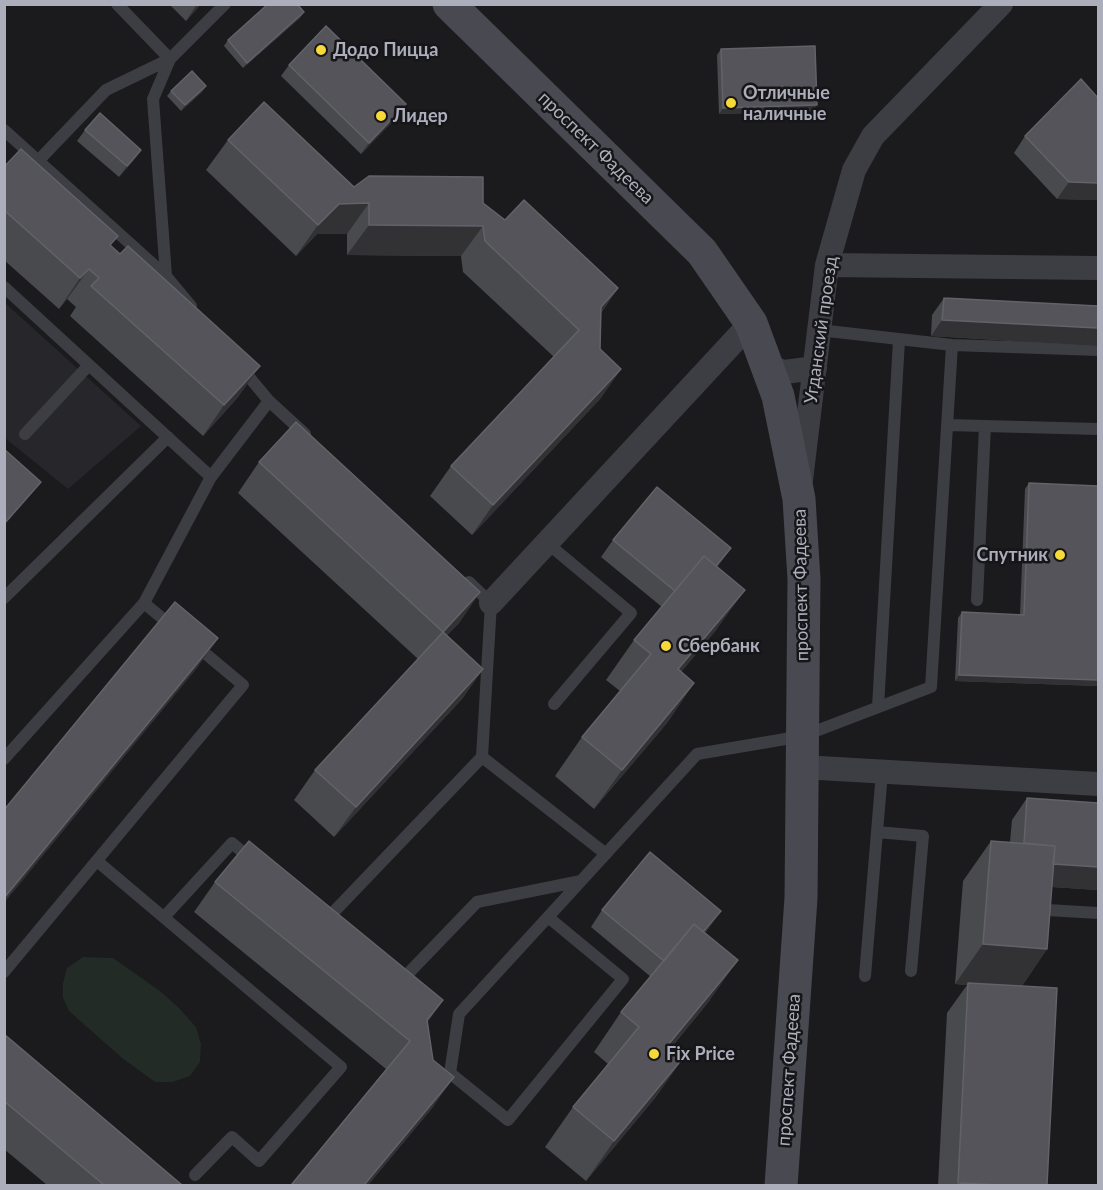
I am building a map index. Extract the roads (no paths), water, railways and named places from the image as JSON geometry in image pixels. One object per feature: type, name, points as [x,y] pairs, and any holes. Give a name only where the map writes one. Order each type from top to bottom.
[{"type":"street","name":"проспект Фадеева","points":[[449,4],[702,252],[751,323],[778,396],[799,499],[804,579],[801,898],[782,1185]]},
{"type":"street","name":"Угданский проезд","points":[[799,499],[827,264],[854,170],[873,136],[1001,4]]},
{"type":"street","points":[[827,264],[1098,268]]},
{"type":"street","points":[[491,603],[751,323]]},
{"type":"street","points":[[767,366],[784,372],[815,368]]},
{"type":"street","points":[[802,751],[882,772],[1098,784]]},
{"type":"lane","points":[[117,4],[170,59]]},
{"type":"lane","points":[[38,161],[106,90],[170,59],[225,4]]},
{"type":"lane","points":[[166,276],[153,99],[170,59]]},
{"type":"lane","points":[[4,130],[166,276],[203,321]]},
{"type":"lane","points":[[7,294],[90,365],[212,477]]},
{"type":"lane","points":[[819,330],[952,345],[1098,350]]},
{"type":"lane","points":[[878,707],[898,339]]},
{"type":"lane","points":[[548,917],[623,979],[508,1120],[450,1073],[459,1014],[697,754],[802,751],[878,707],[931,687],[952,345]]},
{"type":"lane","points":[[232,356],[269,401],[311,440]]},
{"type":"lane","points":[[25,434],[90,365]]},
{"type":"lane","points":[[4,759],[144,603],[212,477],[269,401]]},
{"type":"lane","points":[[947,425],[1098,429]]},
{"type":"lane","points":[[977,600],[986,426]]},
{"type":"lane","points":[[4,598],[168,437]]},
{"type":"lane","points":[[547,543],[631,613],[554,704]]},
{"type":"lane","points":[[326,920],[482,757],[491,603],[457,572]]},
{"type":"lane","points":[[4,972],[243,685],[144,603]]},
{"type":"lane","points":[[482,757],[606,854]]},
{"type":"lane","points":[[865,976],[882,772]]},
{"type":"lane","points":[[877,832],[923,836],[911,971]]},
{"type":"lane","points":[[165,916],[232,843],[266,871]]},
{"type":"lane","points":[[97,861],[165,916],[341,1067],[259,1161],[232,1137],[195,1174]]},
{"type":"lane","points":[[384,967],[401,981],[477,902],[581,881]]},
{"type":"lane","points":[[1047,910],[1098,913]]},
{"type":"place","name":"Додо Пицца","points":[[321,50]]},
{"type":"place","name":"Отличные наличные","points":[[731,103]]},
{"type":"place","name":"Лидер","points":[[381,116]]},
{"type":"place","name":"Спутник","points":[[1060,555]]},
{"type":"place","name":"Сбербанк","points":[[666,646]]},
{"type":"place","name":"Fix Price","points":[[654,1054]]}]
